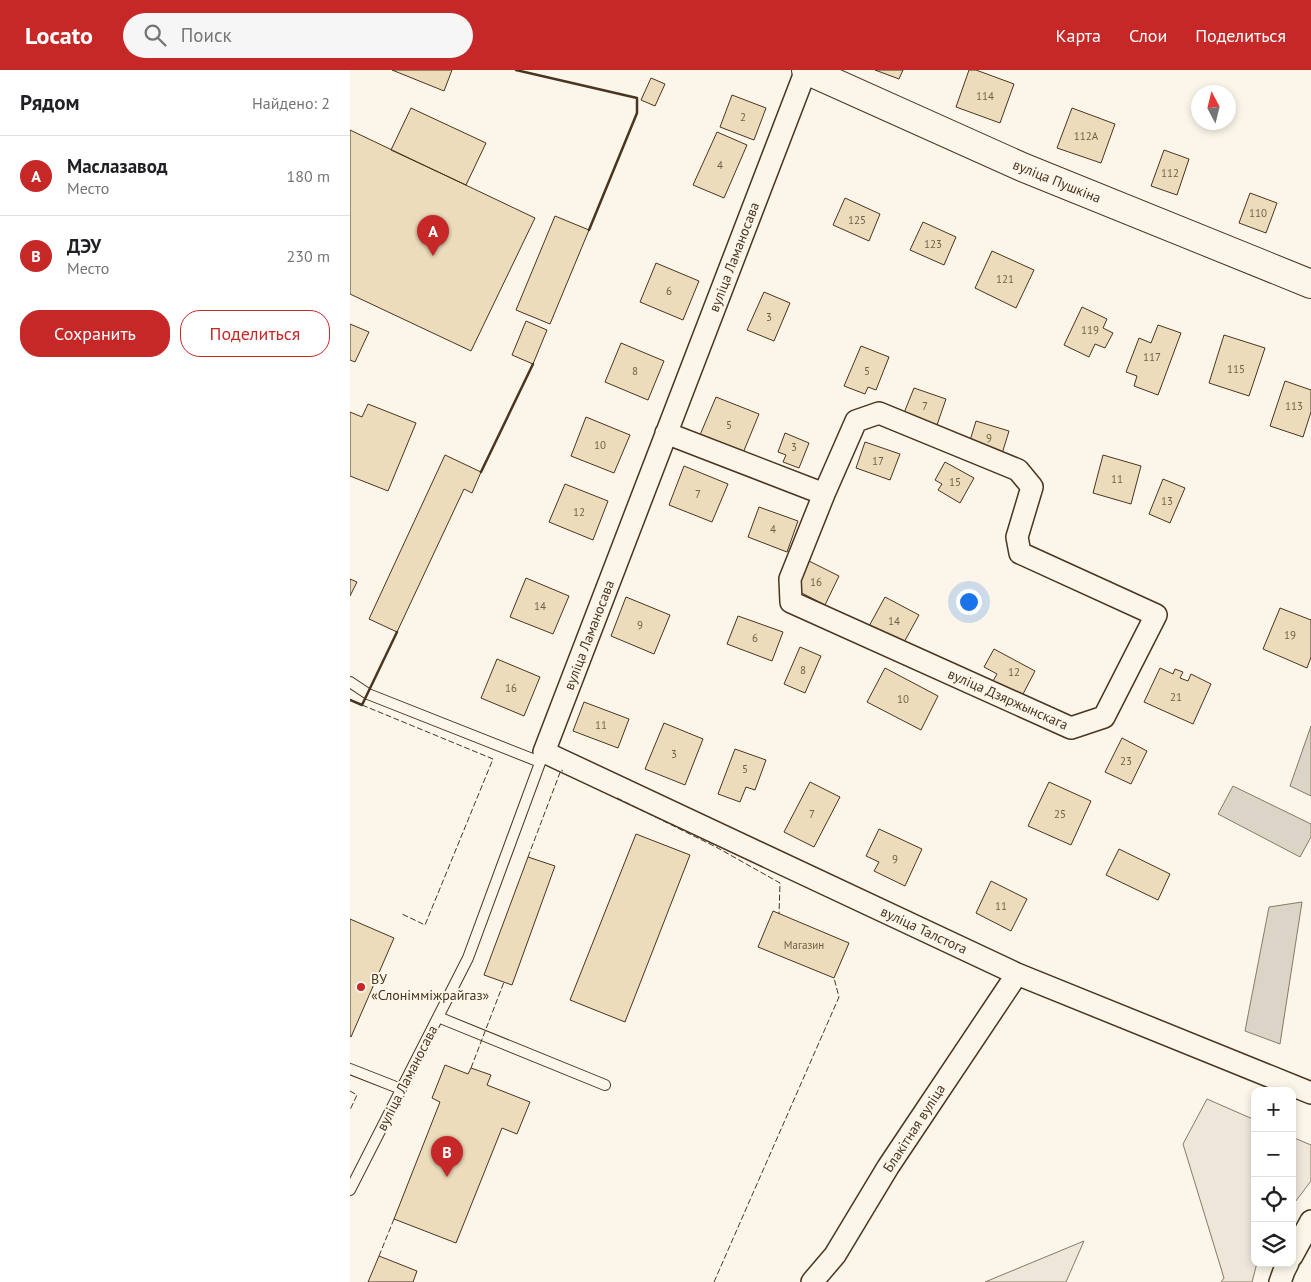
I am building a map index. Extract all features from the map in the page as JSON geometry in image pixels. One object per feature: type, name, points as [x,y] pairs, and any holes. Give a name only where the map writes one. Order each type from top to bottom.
[{"type":"main road","name":"вуліца Пушкіна","points":[[806,70],[1022,167],[1311,284]]},
{"type":"street","name":"вуліца Ламаносава","points":[[542,757],[806,70]]},
{"type":"street","name":"вуліца Дзяржынскага","points":[[879,413],[1018,470],[1032,487],[1017,537],[1020,553],[1156,615],[1104,717],[1071,728],[791,602],[790,579],[824,494],[856,421],[879,413]]},
{"type":"street","points":[[666,433],[824,494]]},
{"type":"street","name":"вуліца Талстога","points":[[542,757],[1017,974],[1311,1093]]},
{"type":"street","name":"Блакітная вуліца","points":[[812,1282],[835,1255],[888,1167],[1017,974]]},
{"type":"street","points":[[1296,1249],[1311,1222]]},
{"type":"street","points":[[1280,1282],[1286,1267]]},
{"type":"lane","points":[[350,682],[368,694],[542,757]]},
{"type":"lane","name":"вуліца Ламаносава","points":[[350,1190],[468,958],[542,757]]},
{"type":"lane","points":[[438,1017],[606,1085]]},
{"type":"lane","points":[[350,1069],[401,1089]]},
{"type":"shaded area","points":[[1311,726],[1311,796],[1290,786]]},
{"type":"shaded area","points":[[1233,786],[1311,824],[1311,837],[1300,857],[1218,814]]},
{"type":"shaded area","points":[[1302,902],[1280,1044],[1245,1031],[1269,907]]},
{"type":"shaded area","points":[[1207,1099],[1251,1118],[1251,1267],[1256,1267],[1252,1282],[1221,1282],[1224,1278],[1183,1144]]},
{"type":"shaded area","points":[[1296,1139],[1311,1145],[1311,1181],[1296,1201]]},
{"type":"shaded area","points":[[1084,1241],[1066,1282],[985,1282]]},
{"type":"building","points":[[392,70],[452,70],[444,91]]},
{"type":"building","points":[[875,70],[903,70],[899,79]]},
{"type":"building","points":[[969,70],[976,70],[1014,84],[1000,123],[956,107]]},
{"type":"building","points":[[651,78],[665,84],[655,106],[641,100]]},
{"type":"building","points":[[732,95],[766,108],[754,140],[720,127]]},
{"type":"building","points":[[411,108],[486,143],[466,185],[391,150]]},
{"type":"building","points":[[1072,108],[1115,124],[1101,163],[1057,148]]},
{"type":"building","points":[[350,130],[535,218],[471,351],[350,294]]},
{"type":"building","points":[[717,132],[747,145],[724,198],[693,185]]},
{"type":"building","points":[[1164,150],[1189,159],[1177,195],[1151,186]]},
{"type":"building","points":[[1250,193],[1277,203],[1266,233],[1239,223]]},
{"type":"building","points":[[845,198],[880,214],[869,241],[833,225]]},
{"type":"building","points":[[555,216],[589,230],[550,324],[516,310]]},
{"type":"building","points":[[923,222],[956,237],[944,265],[910,250]]},
{"type":"building","points":[[992,251],[1034,270],[1016,308],[975,288]]},
{"type":"building","points":[[656,263],[699,281],[683,320],[640,302]]},
{"type":"building","points":[[764,292],[790,303],[774,341],[747,330]]},
{"type":"building","points":[[1082,307],[1107,319],[1103,328],[1113,333],[1105,348],[1095,344],[1089,357],[1064,345]]},
{"type":"building","points":[[526,321],[547,330],[533,364],[512,355]]},
{"type":"building","points":[[350,324],[369,332],[355,362],[350,360]]},
{"type":"building","points":[[1158,325],[1181,333],[1158,395],[1134,386],[1137,376],[1126,372],[1139,338],[1151,343]]},
{"type":"building","points":[[1224,335],[1265,348],[1249,396],[1209,383]]},
{"type":"building","points":[[621,343],[664,361],[648,400],[605,382]]},
{"type":"building","points":[[861,346],[889,357],[876,390],[868,387],[865,394],[844,386]]},
{"type":"building","points":[[1285,381],[1311,390],[1311,412],[1303,437],[1270,426]]},
{"type":"building","points":[[914,388],[946,399],[937,425],[904,413]]},
{"type":"building","points":[[716,397],[759,414],[743,453],[700,435]]},
{"type":"building","points":[[368,404],[416,423],[388,491],[350,476],[350,412],[362,417]]},
{"type":"building","points":[[586,417],[630,435],[614,473],[571,456]]},
{"type":"building","points":[[976,421],[1009,431],[1001,457],[968,447]]},
{"type":"building","points":[[785,433],[809,443],[799,468],[783,462],[786,455],[778,452]]},
{"type":"building","points":[[865,442],[900,454],[890,480],[856,468]]},
{"type":"building","points":[[445,455],[481,472],[472,493],[464,489],[397,632],[369,619]]},
{"type":"building","points":[[1103,455],[1141,466],[1131,504],[1093,493]]},
{"type":"building","points":[[945,462],[974,478],[960,503],[938,490],[942,484],[935,480]]},
{"type":"building","points":[[684,466],[728,484],[712,522],[669,505]]},
{"type":"building","points":[[1163,479],[1185,488],[1170,523],[1149,514]]},
{"type":"building","points":[[565,484],[608,501],[593,540],[549,522]]},
{"type":"building","points":[[759,507],[798,521],[787,552],[748,537]]},
{"type":"building","points":[[807,560],[839,576],[825,605],[792,588]]},
{"type":"building","points":[[526,578],[569,596],[553,634],[510,617]]},
{"type":"building","points":[[350,579],[357,582],[350,596]]},
{"type":"building","points":[[626,597],[670,615],[654,654],[611,636]]},
{"type":"building","points":[[885,597],[919,615],[902,646],[868,628]]},
{"type":"building","points":[[1280,608],[1311,620],[1311,657],[1307,668],[1263,649]]},
{"type":"building","points":[[738,616],[783,632],[772,661],[727,644]]},
{"type":"building","points":[[800,647],[821,656],[805,693],[784,684]]},
{"type":"building","points":[[994,649],[1035,671],[1022,696],[993,681],[997,674],[984,667]]},
{"type":"building","points":[[497,659],[540,677],[524,716],[481,698]]},
{"type":"building","points":[[885,668],[938,696],[921,730],[867,702]]},
{"type":"building","points":[[1160,668],[1173,674],[1175,669],[1183,672],[1180,678],[1188,681],[1191,674],[1211,684],[1193,724],[1144,702]]},
{"type":"building","points":[[584,702],[629,719],[618,748],[573,731]]},
{"type":"building","points":[[664,723],[703,739],[685,785],[645,769]]},
{"type":"building","points":[[1122,738],[1147,751],[1131,784],[1105,772]]},
{"type":"building","points":[[735,749],[766,760],[755,790],[746,787],[740,802],[718,794]]},
{"type":"building","points":[[810,782],[840,797],[814,847],[784,832]]},
{"type":"building","points":[[1049,782],[1091,801],[1071,845],[1028,826]]},
{"type":"building","points":[[879,829],[922,849],[905,886],[874,871],[879,862],[866,856]]},
{"type":"building","points":[[636,834],[690,855],[625,1022],[570,1000]]},
{"type":"building","points":[[1119,849],[1170,874],[1158,900],[1106,875]]},
{"type":"building","points":[[528,857],[555,866],[512,985],[484,975]]},
{"type":"building","points":[[991,881],[1027,899],[1011,931],[976,913]]},
{"type":"building","points":[[773,911],[849,943],[834,978],[758,947]]},
{"type":"building","name":"ВУ «Слонімміжрайгаз»","points":[[350,919],[394,938],[351,1037],[350,1036]]},
{"type":"building","points":[[445,1065],[468,1074],[471,1068],[491,1075],[487,1085],[530,1102],[517,1134],[502,1128],[456,1243],[394,1219],[440,1102],[432,1098]]},
{"type":"building","points":[[379,1256],[417,1271],[413,1282],[368,1282]]},
{"type":"fence","points":[[362,705],[493,759],[425,925],[402,914]]},
{"type":"fence","points":[[528,857],[561,770],[563,771]]},
{"type":"fence","points":[[617,798],[716,847],[780,883],[779,914]]},
{"type":"fence","points":[[714,1282],[839,997],[834,978]]},
{"type":"fence","points":[[471,1068],[504,982]]},
{"type":"fence","points":[[350,1091],[357,1095],[350,1110]]},
{"type":"fence","points":[[379,1256],[394,1219]]},
{"type":"wall","points":[[516,70],[637,98],[637,113],[589,230]]},
{"type":"wall","points":[[481,472],[533,364]]},
{"type":"wall","points":[[350,700],[362,705],[397,632]]},
{"type":"place","name":"Маслазавод","points":[[433,256]]},
{"type":"place","name":"ВУ «Слонімміжрайгаз»","points":[[361,987]]},
{"type":"place","name":"ДЭУ","points":[[447,1177]]}]
